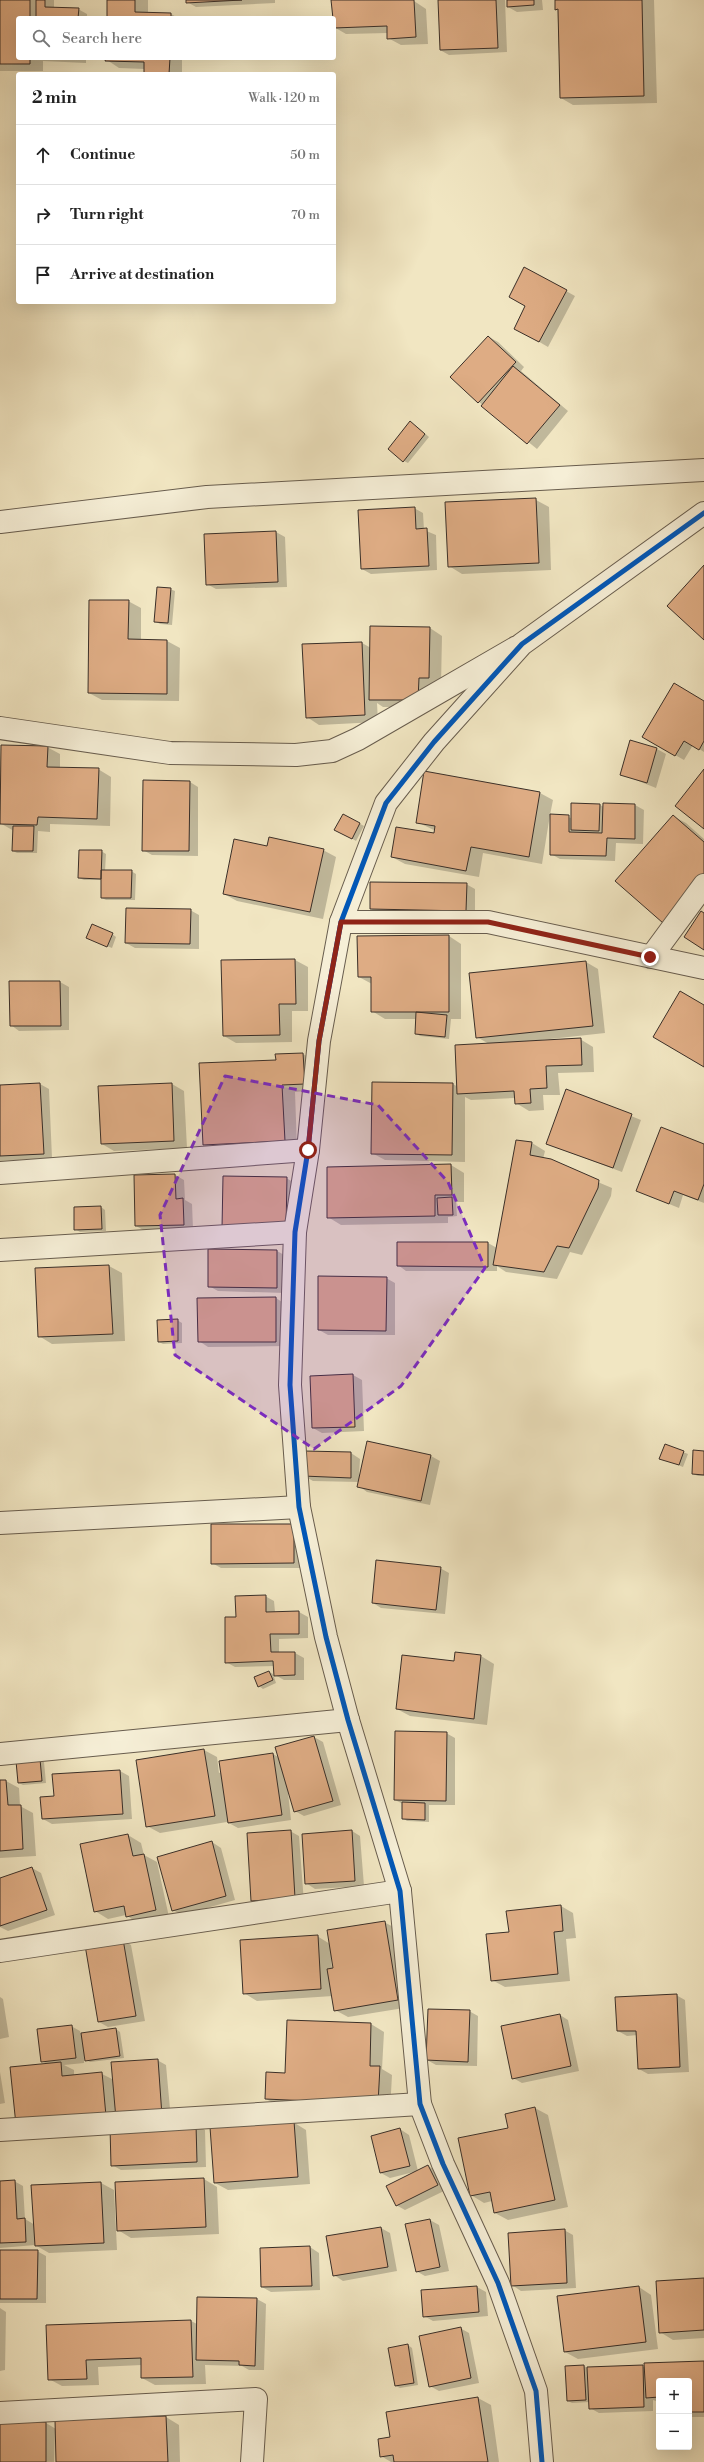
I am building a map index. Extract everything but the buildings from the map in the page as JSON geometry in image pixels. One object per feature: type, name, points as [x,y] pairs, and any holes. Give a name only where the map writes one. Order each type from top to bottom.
[{"type":"street","points":[[0,522],[207,497],[704,470]]},
{"type":"street","points":[[0,728],[170,753],[296,755],[332,751],[358,739],[522,644],[704,513]]},
{"type":"street","points":[[522,644],[434,742],[386,803],[341,922],[319,1041],[308,1150],[295,1232],[290,1385],[299,1507],[326,1637],[348,1720],[400,1891],[420,2104],[443,2164],[498,2283],[536,2391],[542,2462]]},
{"type":"street","points":[[650,957],[704,884]]},
{"type":"street","points":[[341,922],[488,922],[704,968]]},
{"type":"street","points":[[0,1173],[308,1150]]},
{"type":"street","points":[[0,1250],[295,1232]]},
{"type":"street","points":[[0,1523],[299,1507]]},
{"type":"street","points":[[0,1754],[348,1720]]},
{"type":"street","points":[[0,1951],[400,1891]]},
{"type":"street","points":[[0,2130],[420,2104]]},
{"type":"street","points":[[0,2413],[256,2399],[252,2462]]},
{"type":"highlighted area","points":[[225,1076],[378,1105],[448,1182],[485,1268],[401,1386],[314,1449],[175,1355],[160,1215]]},
{"type":"cycle path","points":[[542,2462],[536,2391],[498,2283],[443,2164],[420,2104],[400,1891],[348,1720],[326,1637],[299,1507],[290,1385],[295,1232],[308,1150],[319,1041],[341,922],[386,803],[434,742],[522,644],[704,513]]},
{"type":"route","points":[[308,1150],[319,1041],[341,922],[488,922],[536,934],[650,957]]}]
